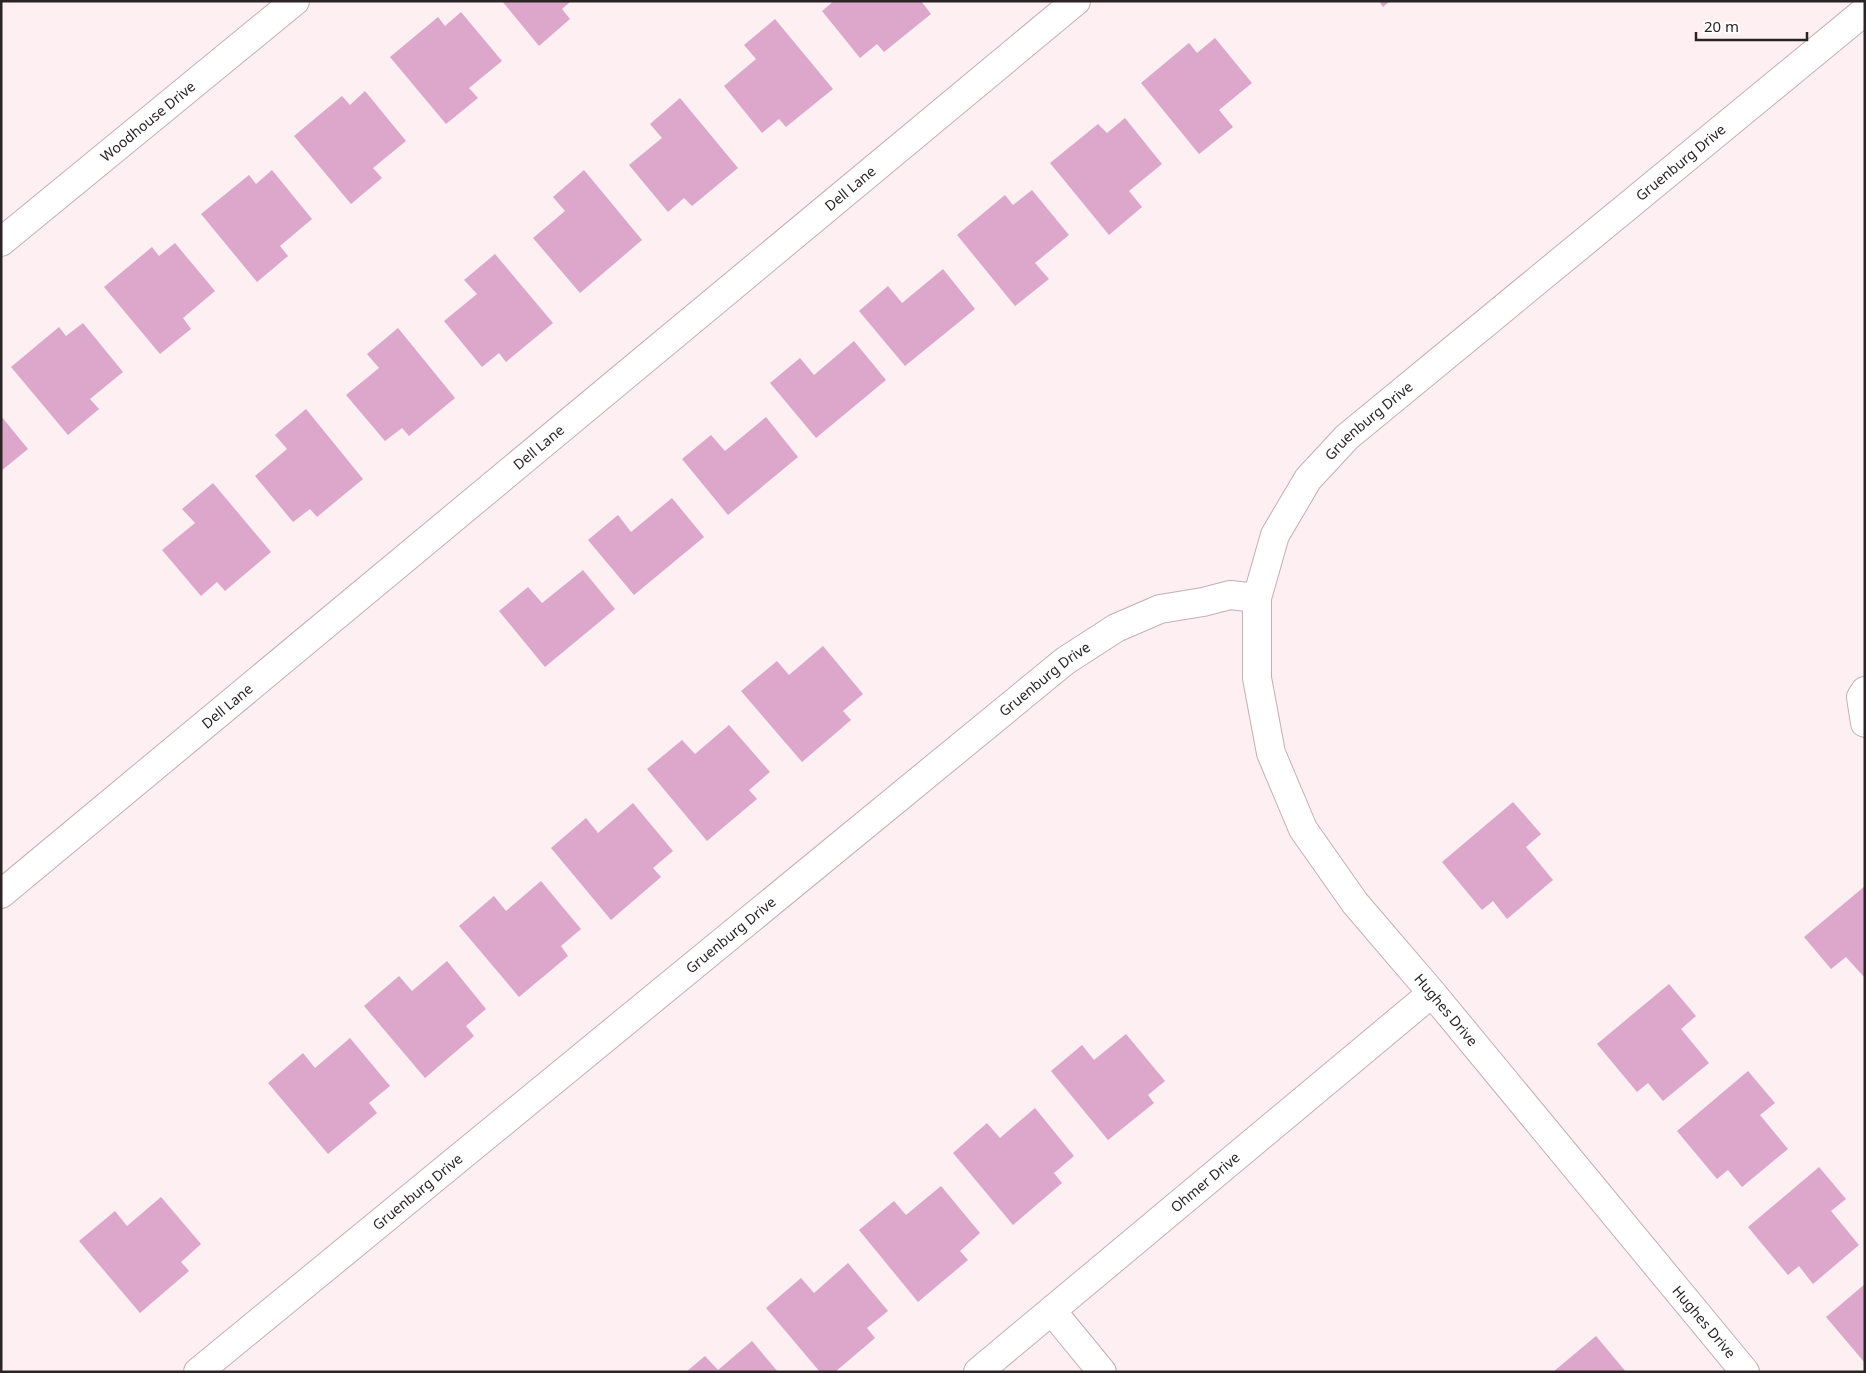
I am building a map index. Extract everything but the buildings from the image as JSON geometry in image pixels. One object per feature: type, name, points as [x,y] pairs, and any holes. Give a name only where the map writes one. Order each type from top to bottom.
[{"type":"street","name":"Woodhouse Drive","points":[[1,242],[295,1]]},
{"type":"street","name":"Dell Lane","points":[[1,894],[1076,1]]},
{"type":"street","name":"Gruenburg Drive","points":[[198,1372],[1064,661],[1116,628],[1160,609],[1203,602],[1230,595],[1257,598],[1275,535],[1308,480],[1347,437],[1865,11]]},
{"type":"street","name":"Hughes Drive","points":[[1257,598],[1257,678],[1271,753],[1303,829],[1355,903],[1745,1372]]},
{"type":"street","name":"Ohmer Drive","points":[[978,1372],[1432,994]]},
{"type":"street","points":[[1052,1311],[1102,1372]]}]
